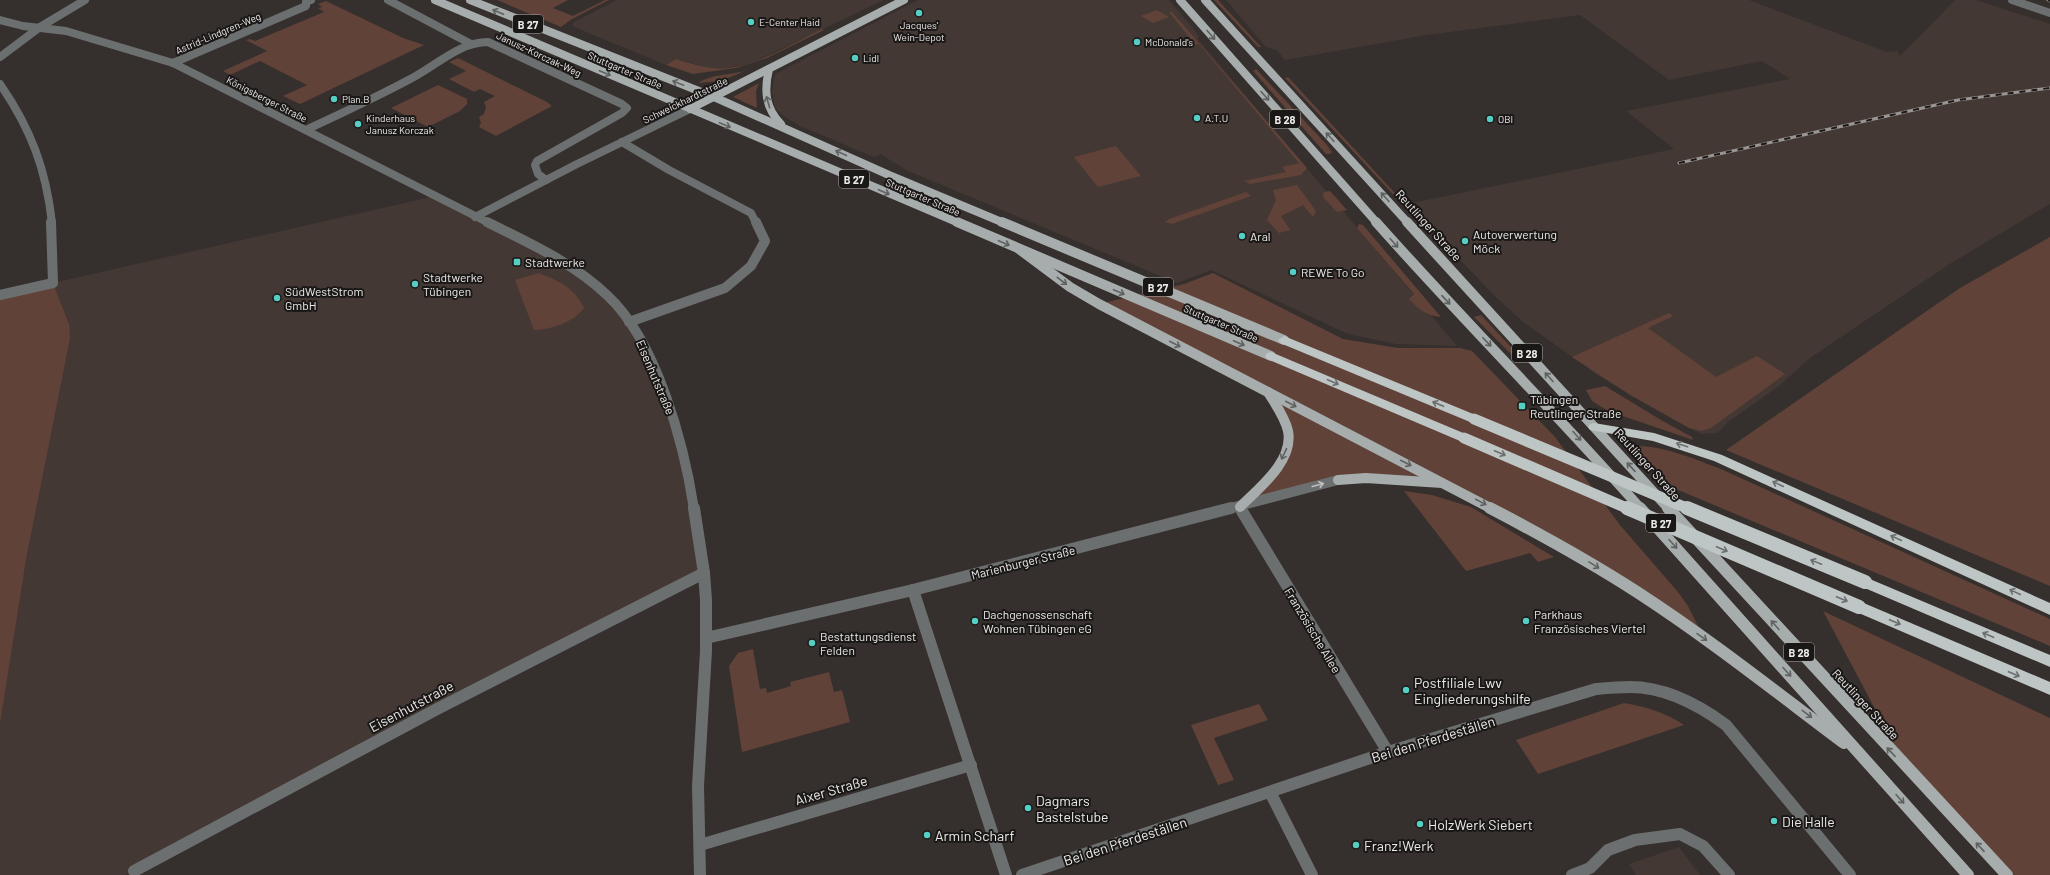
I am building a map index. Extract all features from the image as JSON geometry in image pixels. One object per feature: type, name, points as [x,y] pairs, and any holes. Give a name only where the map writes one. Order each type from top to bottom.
[{"type":"highway","name":"B 27","points":[[1284,340],[1865,582],[2050,661]]},
{"type":"highway","name":"B 27","points":[[1271,356],[2050,689]]},
{"type":"highway","points":[[1594,427],[1654,437],[1718,458],[2050,609]]},
{"type":"main road","name":"Stuttgarter Straße","points":[[435,0],[1271,356]]},
{"type":"main road","name":"Stuttgarter Straße","points":[[470,0],[714,97],[889,175],[1284,340]]},
{"type":"main road","name":"Schweickhardtstraße","points":[[690,109],[904,0]]},
{"type":"main road","name":"B 28","points":[[1180,0],[1432,285],[1571,430],[1968,875]]},
{"type":"main road","name":"Reutlinger Straße","points":[[1205,0],[1876,735],[2007,875]]},
{"type":"main road","points":[[769,69],[765,91],[766,101],[777,120],[788,129]]},
{"type":"main road","points":[[1019,249],[1070,287],[1098,304],[1563,546],[1637,592],[1704,638],[1865,759]]},
{"type":"main road","points":[[1240,507],[1269,477],[1285,455],[1288,445],[1288,433],[1285,423],[1268,392]]},
{"type":"main road","points":[[1338,480],[1366,478],[1446,484]]},
{"type":"street","points":[[0,57],[40,27],[85,0]]},
{"type":"street","name":"Astrid-Lindgren-Weg","points":[[173,64],[306,6],[306,2],[311,0]]},
{"type":"street","points":[[388,0],[423,17],[471,44]]},
{"type":"street","points":[[2012,0],[2050,13]]},
{"type":"street","name":"Königsberger Straße","points":[[0,20],[66,31],[173,64],[476,217]]},
{"type":"street","name":"Janusz-Korczak-Weg","points":[[306,130],[415,77],[449,55],[471,44],[480,41],[488,42],[622,104],[627,108],[622,113],[538,161],[535,165],[538,174],[546,180]]},
{"type":"street","points":[[0,84],[20,111],[30,131],[44,169],[53,224],[53,283],[0,295]]},
{"type":"street","name":"Schweickhardtstraße","points":[[476,217],[546,180],[690,109]]},
{"type":"street","points":[[622,142],[669,170],[751,213],[765,241],[751,266],[725,288],[629,322]]},
{"type":"street","name":"Eisenhutstraße","points":[[476,217],[567,264],[608,296],[629,322],[647,352],[673,416],[691,488],[704,572],[706,638],[698,786],[700,875]]},
{"type":"street","name":"Marienburger Straße","points":[[706,638],[913,590],[1240,507],[1338,480]]},
{"type":"street","name":"Französische Allee","points":[[1240,507],[1388,752]]},
{"type":"street","name":"Eisenhutstraße","points":[[134,870],[439,708],[704,572]]},
{"type":"street","points":[[913,590],[1006,875]]},
{"type":"street","name":"Bei den Pferdeställen","points":[[1022,875],[1388,752],[1596,689],[1631,687],[1648,689],[1686,700],[1708,711],[1726,725],[1850,875]]},
{"type":"street","name":"Aixer Straße","points":[[700,845],[971,765]]},
{"type":"street","points":[[1270,792],[1312,875]]},
{"type":"street","points":[[1572,875],[1590,868],[1608,850],[1635,840],[1680,834],[1703,846],[1721,864],[1729,875]]},
{"type":"shaded area","points":[[497,0],[568,0],[553,8],[573,16],[605,0],[609,0],[572,19],[561,27]]},
{"type":"shaded area","points":[[617,0],[884,0],[751,63],[727,68],[709,68],[676,59],[666,65],[572,26],[574,22]]},
{"type":"shaded area","points":[[918,0],[1169,0],[1193,28],[1199,37],[1197,38],[1457,346],[1396,344],[1348,334],[1211,270],[1177,283],[908,171],[880,154],[874,157],[800,126],[785,117],[775,108],[772,91],[775,74]]},
{"type":"shaded area","points":[[1214,0],[1218,0],[1261,47],[1258,47]]},
{"type":"shaded area","points":[[1226,0],[1749,0],[1887,52],[1898,51],[1900,56],[1955,0],[1976,0],[2050,24],[2050,204],[1948,265],[1810,358],[1779,386],[1728,422],[1717,433],[1701,434],[1632,396],[1596,374],[1522,321],[1497,298],[1433,232],[1412,203],[1674,149],[1626,111],[1790,79],[1762,61],[1669,80],[1580,15],[1427,35],[1285,60],[1277,50],[1266,47]]},
{"type":"shaded area","points":[[326,1],[403,38],[424,45],[300,104],[283,96],[307,85],[260,61],[230,75],[223,71],[267,51],[246,40],[250,39],[255,41],[324,12],[318,8],[322,7],[318,4]]},
{"type":"shaded area","points":[[1157,10],[1169,17],[1153,23],[1141,16]]},
{"type":"shaded area","points":[[1169,12],[1172,12],[1307,168],[1301,175],[1250,184],[1244,181],[1286,172],[1282,167],[1299,163],[1199,44],[1174,47],[1187,41],[1189,37]]},
{"type":"shaded area","points":[[822,29],[824,30],[767,58],[736,68],[693,74],[666,65],[676,59],[715,68],[740,66],[764,58]]},
{"type":"shaded area","points":[[458,58],[547,102],[552,106],[496,136],[479,127],[481,123],[479,117],[484,114],[486,107],[484,102],[495,96],[480,89],[474,92],[449,79],[466,71],[449,62]]},
{"type":"shaded area","points":[[1256,69],[1326,144],[1332,152],[1330,154],[1326,154],[1253,71]]},
{"type":"shaded area","points":[[745,71],[721,81],[698,83],[715,76]]},
{"type":"shaded area","points":[[1288,77],[1404,203],[1402,204],[1285,78]]},
{"type":"shaded area","points":[[759,83],[756,91],[757,108],[733,97]]},
{"type":"shaded area","points":[[438,85],[467,99],[467,104],[460,111],[428,127],[391,108]]},
{"type":"shaded area","points":[[1116,146],[1141,176],[1098,187],[1074,157]]},
{"type":"shaded area","points":[[1297,185],[1316,211],[1313,217],[1303,205],[1281,216],[1290,230],[1279,233],[1267,220],[1276,200],[1273,190]]},
{"type":"shaded area","points":[[1330,191],[1347,210],[1337,212],[1323,197],[1324,192]]},
{"type":"shaded area","points":[[1246,192],[1251,196],[1172,224],[1165,222],[1169,219]]},
{"type":"shaded area","name":"Stadtwerke Tübingen","points":[[435,196],[567,264],[625,315],[673,416],[704,573],[439,708],[125,875],[0,875],[0,724],[27,554],[69,324],[53,283]]},
{"type":"shaded area","points":[[1359,224],[1363,225],[1441,317],[1431,315],[1423,311],[1409,299],[1414,294],[1357,228]]},
{"type":"shaded area","points":[[2050,237],[2050,586],[1726,450],[1960,288]]},
{"type":"shaded area","points":[[539,273],[560,282],[575,295],[584,308],[574,318],[562,324],[555,327],[534,330],[515,280]]},
{"type":"shaded area","points":[[1213,273],[1343,339],[1398,348],[1460,348],[1472,351],[1555,437],[1620,525],[1678,592],[1688,606],[1704,638],[1446,484],[1366,478],[1240,507],[1285,455],[1288,433],[1268,393],[1099,304],[1184,284]]},
{"type":"shaded area","points":[[53,283],[69,324],[70,338],[27,554],[0,724],[0,295]]},
{"type":"shaded area","points":[[1669,313],[1673,316],[1648,328],[1716,377],[1757,356],[1785,374],[1711,428],[1702,431],[1689,428],[1632,396],[1572,357]]},
{"type":"shaded area","points":[[1481,315],[1521,358],[1517,360],[1474,317]]},
{"type":"shaded area","points":[[1605,386],[1692,437],[1693,440],[1608,411],[1592,401],[1586,390]]},
{"type":"shaded area","points":[[1639,446],[1670,451],[1721,469],[2050,619],[2050,646],[1664,484],[1634,454],[1633,449]]},
{"type":"shaded area","points":[[1404,491],[1432,495],[1471,507],[1554,557],[1538,562],[1530,553],[1466,571]]},
{"type":"shaded area","points":[[1823,611],[2050,718],[2050,875],[2007,875],[1907,769]]},
{"type":"shaded area","points":[[753,649],[760,689],[766,688],[767,693],[791,686],[790,682],[829,672],[834,692],[842,690],[850,722],[742,752],[729,666],[738,653]]},
{"type":"shaded area","points":[[1624,703],[1655,711],[1684,725],[1538,774],[1516,740]]},
{"type":"shaded area","points":[[1259,704],[1268,720],[1214,738],[1234,780],[1218,785],[1191,725]]},
{"type":"shaded area","points":[[1679,847],[1700,875],[1636,875],[1629,864]]},
{"type":"railway","points":[[1679,163],[1958,100],[2050,88]]},
{"type":"place","name":"Jacques’ Wein-Depot","points":[[919,13]]},
{"type":"place","name":"E-Center Haid","points":[[751,22]]},
{"type":"place","name":"McDonald's","points":[[1137,42]]},
{"type":"place","name":"Lidl","points":[[855,58]]},
{"type":"place","name":"Plan.B","points":[[334,99]]},
{"type":"place","name":"A.T.U","points":[[1197,118]]},
{"type":"place","name":"OBI","points":[[1490,119]]},
{"type":"place","name":"Kinderhaus Janusz Korczak","points":[[358,124]]},
{"type":"place","name":"Aral","points":[[1242,236]]},
{"type":"place","name":"Autoverwertung Möck","points":[[1465,241]]},
{"type":"place","name":"Stadtwerke","points":[[517,262]]},
{"type":"place","name":"REWE To Go","points":[[1293,272]]},
{"type":"place","name":"Stadtwerke Tübingen","points":[[415,284]]},
{"type":"place","name":"SüdWestStrom GmbH","points":[[277,298]]},
{"type":"place","name":"Tübingen Reutlinger Straße","points":[[1522,406]]},
{"type":"place","name":"Dachgenossenschaft Wohnen Tübingen eG","points":[[975,621]]},
{"type":"place","name":"Parkhaus Französisches Viertel","points":[[1526,621]]},
{"type":"place","name":"Bestattungsdienst Felden","points":[[812,643]]},
{"type":"place","name":"Postfiliale Lwv Eingliederungshilfe","points":[[1406,690]]},
{"type":"place","name":"Dagmars Bastelstube","points":[[1028,808]]},
{"type":"place","name":"Die Halle","points":[[1774,821]]},
{"type":"place","name":"HolzWerk Siebert","points":[[1420,824]]},
{"type":"place","name":"Armin Scharf","points":[[927,835]]},
{"type":"place","name":"Franz!Werk","points":[[1356,845]]}]
